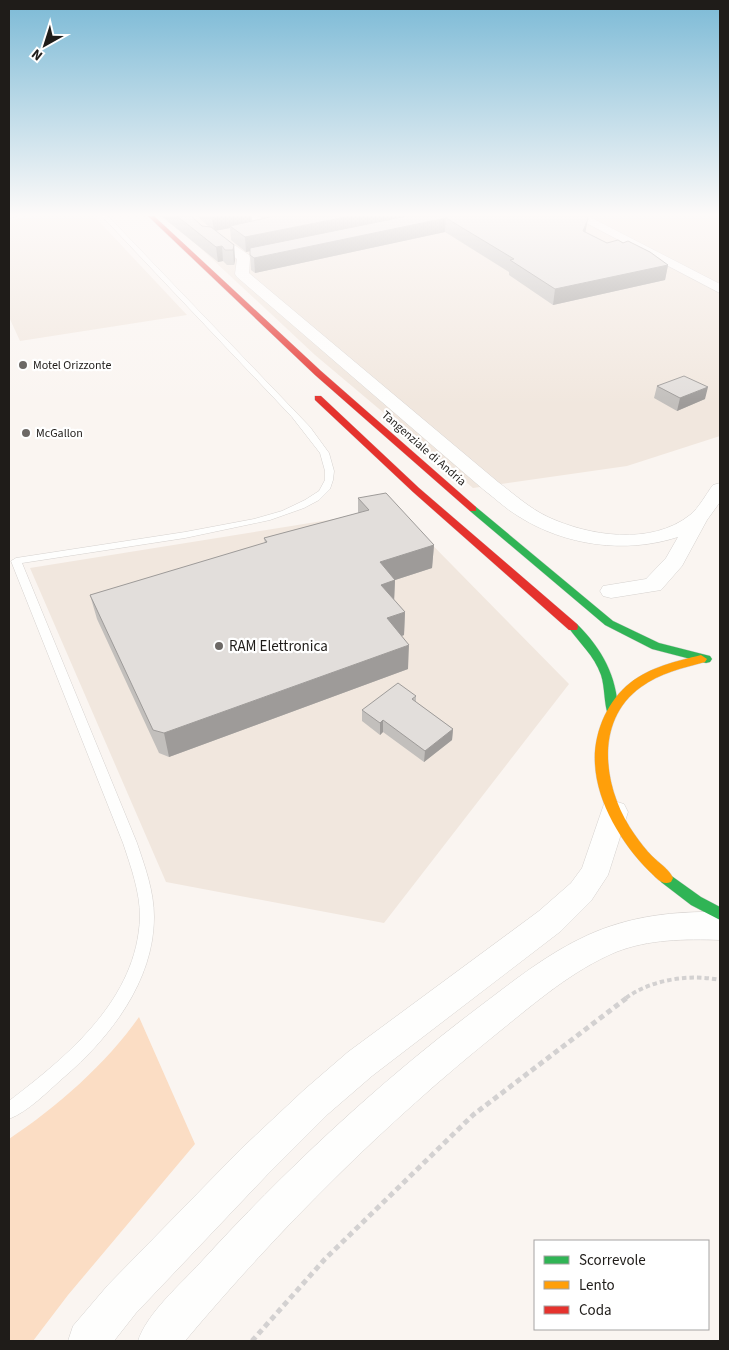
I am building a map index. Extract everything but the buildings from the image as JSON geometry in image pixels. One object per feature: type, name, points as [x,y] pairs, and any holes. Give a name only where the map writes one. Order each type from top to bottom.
[{"type":"main road","name":"Tangenziale di Andria","points":[[216,279],[283,343],[421,464],[609,623],[644,642],[680,653],[706,658],[720,658]]},
{"type":"main road","name":"Tangenziale di Andria","points":[[309,390],[416,490],[576,630],[600,658],[607,671],[614,695],[612,710],[603,732],[599,757],[603,784],[614,812],[634,845],[664,877],[702,905],[720,914]]},
{"type":"main road","name":"Tangenziale di Andria","points":[[612,710],[629,691],[650,676],[676,665],[706,658]]},
{"type":"street","points":[[248,279],[484,480],[525,512],[564,530],[605,540],[641,539],[669,534],[698,519]]},
{"type":"street","points":[[701,279],[720,289]]},
{"type":"street","points":[[611,591],[653,585],[675,561],[698,519],[720,489]]},
{"type":"street","points":[[88,1341],[129,1292],[254,1162],[316,1102],[367,1058],[550,921],[581,892],[594,876],[614,812]]},
{"type":"street","points":[[158,1341],[192,1301],[285,1201],[376,1114],[444,1055],[522,994],[568,962],[598,945],[626,935],[656,928],[695,925],[720,926]]},
{"type":"lane","points":[[9,1111],[73,1061],[114,1013],[131,984],[142,958],[146,926],[142,880],[130,843],[12,562],[226,528],[277,516],[302,506],[324,491],[329,480],[330,463],[322,449],[294,415],[165,279]]},
{"type":"path","points":[[252,1341],[325,1259],[402,1182],[473,1116],[630,994],[663,981],[700,976],[720,980]]},
{"type":"shaded area","points":[[9,279],[153,279],[187,315],[20,341],[9,317]]},
{"type":"shaded area","points":[[234,279],[720,279],[720,436],[627,466],[473,488],[315,355]]},
{"type":"shaded area","points":[[397,509],[569,684],[384,923],[166,882],[30,568]]},
{"type":"shaded area","points":[[139,1017],[195,1144],[68,1295],[33,1341],[9,1341],[9,1139],[80,1084],[112,1051]]},
{"type":"traffic: fast","points":[[473,509],[609,623],[656,646],[706,659]]},
{"type":"traffic: fast","points":[[573,627],[590,645],[602,664],[610,687],[612,711]]},
{"type":"traffic: fast","points":[[666,878],[696,901],[720,914]]},
{"type":"traffic: slow","points":[[666,878],[647,860],[630,839],[616,815],[606,790],[601,764],[603,738],[611,714],[628,691],[636,684],[662,670],[701,659]]},
{"type":"traffic: jam","points":[[218,279],[318,373],[473,509]]},
{"type":"traffic: jam","points":[[318,398],[416,490],[573,627]]},
{"type":"place","name":"Motel Orizzonte","points":[[23,365]]},
{"type":"place","name":"McGallon","points":[[26,433]]},
{"type":"place","name":"RAM Elettronica","points":[[219,646]]}]
